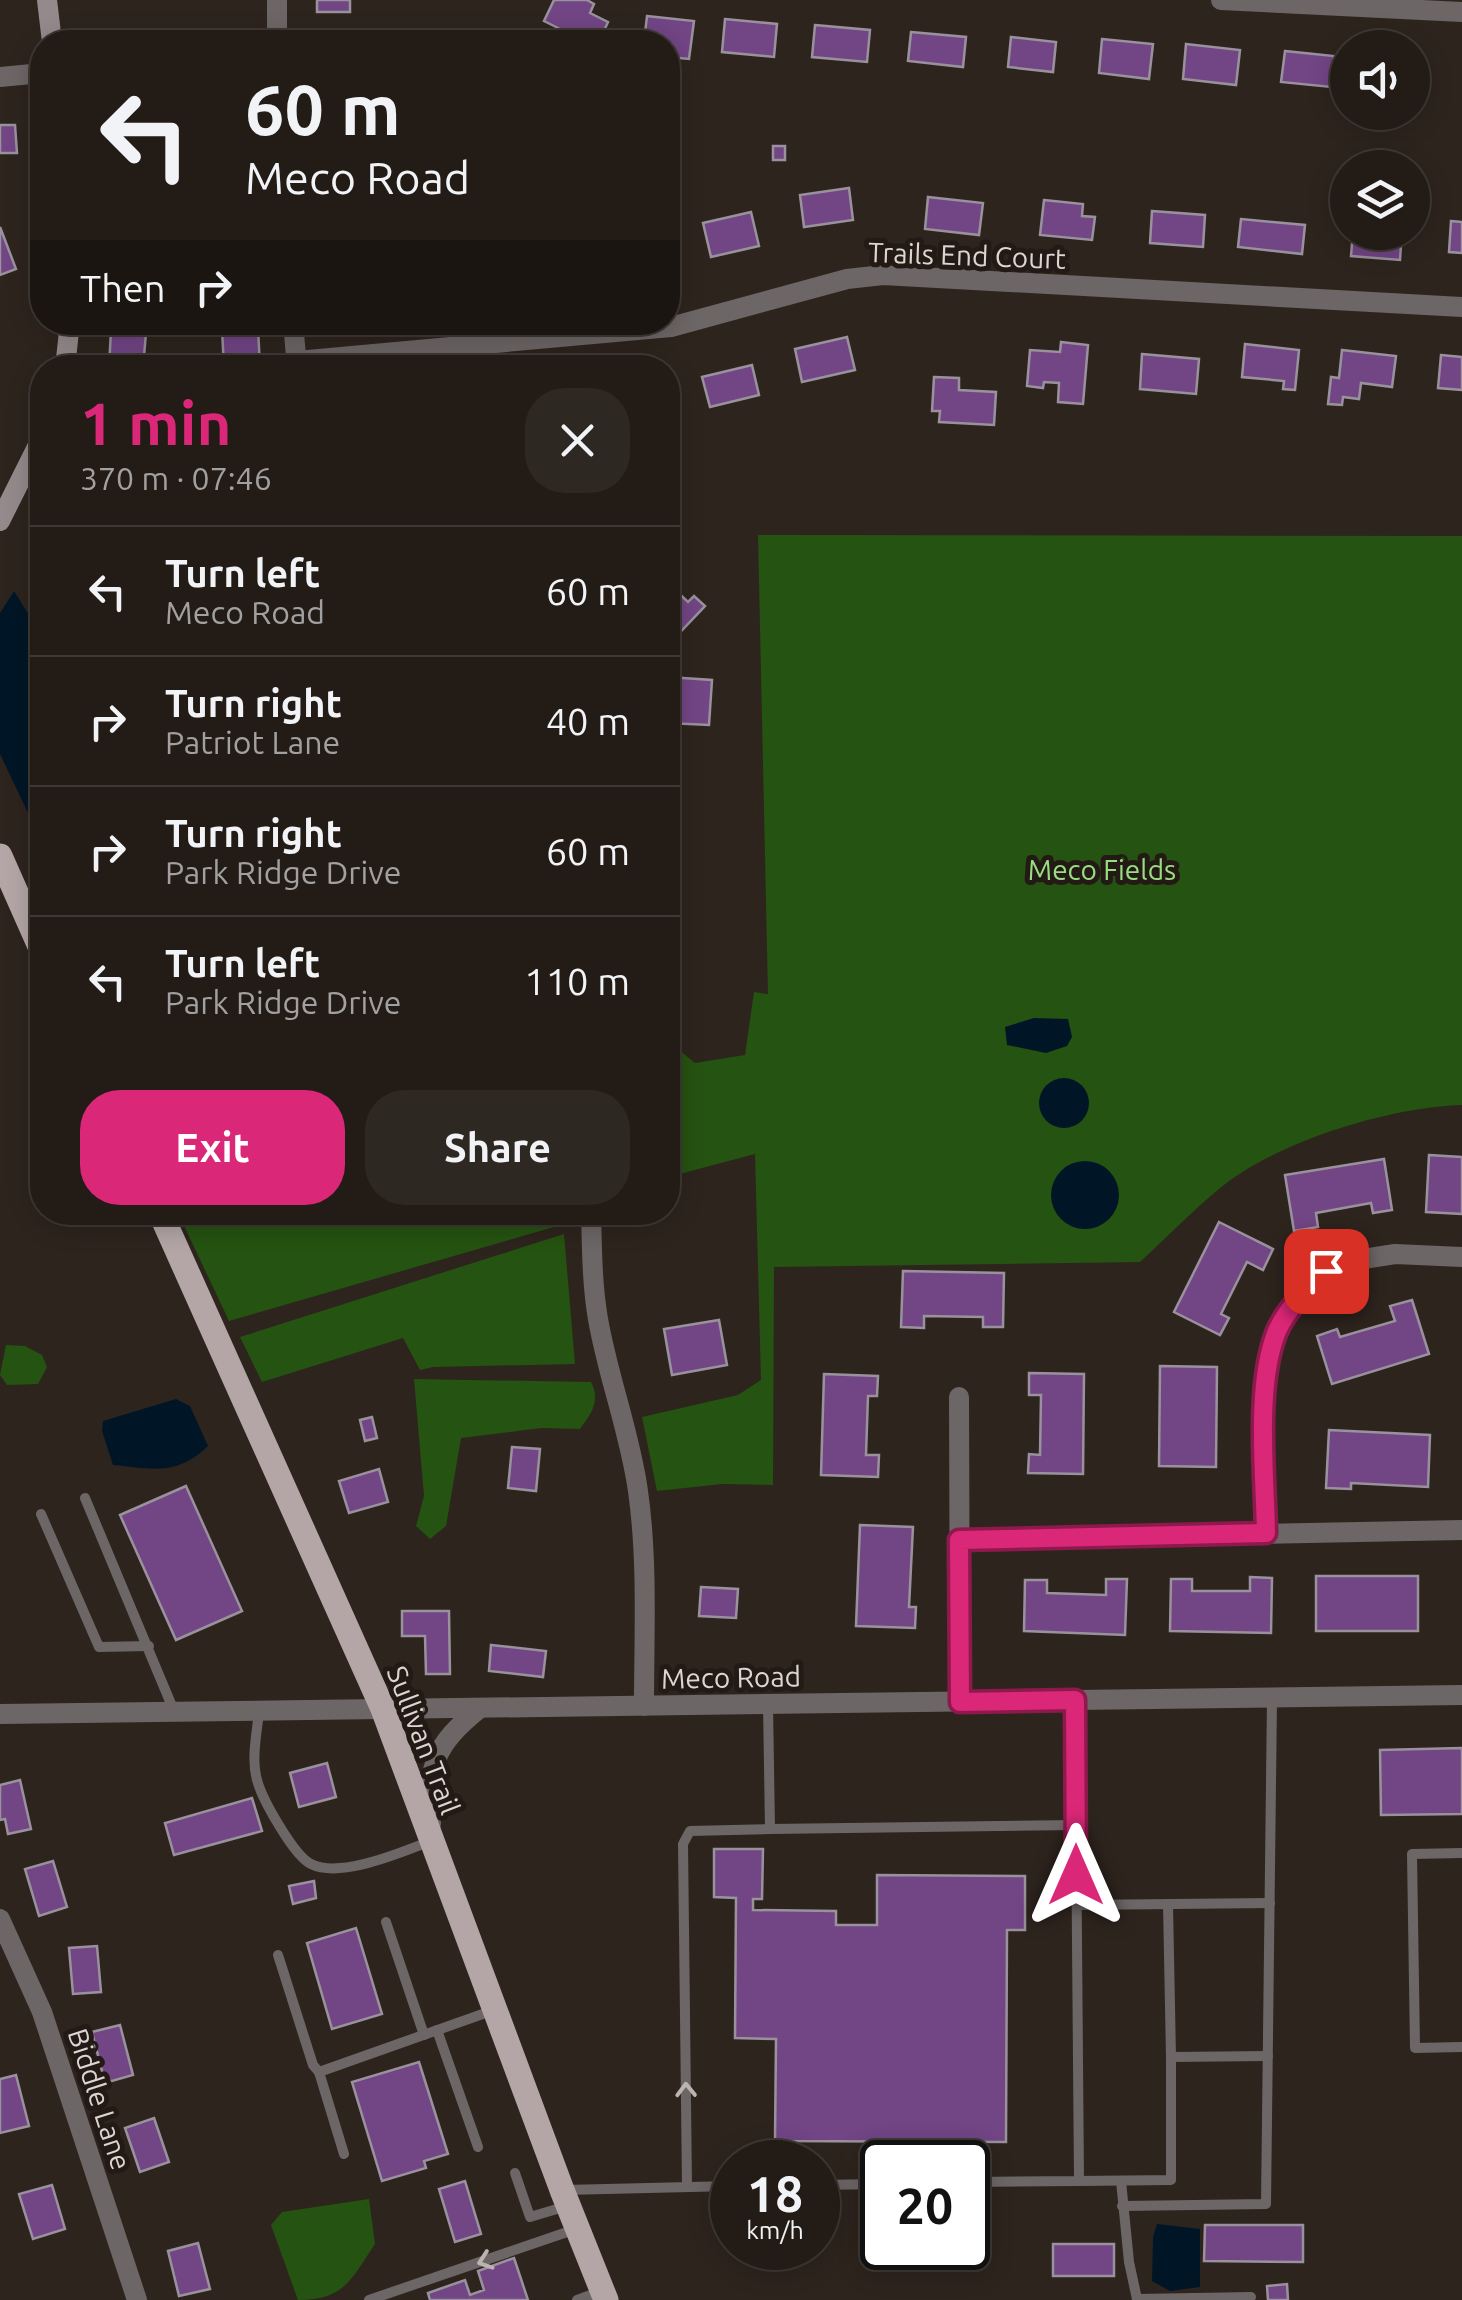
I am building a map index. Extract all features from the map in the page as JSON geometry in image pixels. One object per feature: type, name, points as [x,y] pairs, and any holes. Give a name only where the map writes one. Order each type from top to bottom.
[{"type":"main road","points":[[47,0],[51,30]]},
{"type":"main road","points":[[0,522],[30,461]]},
{"type":"main road","points":[[0,856],[30,924]]},
{"type":"main road","name":"Sullivan Trail","points":[[166,1225],[383,1709],[604,2296]]},
{"type":"street","points":[[277,0],[278,30]]},
{"type":"street","points":[[1221,0],[1462,12]]},
{"type":"street","points":[[0,77],[30,74]]},
{"type":"street","name":"Trails End Court","points":[[680,325],[847,279],[883,275],[1462,307]]},
{"type":"street","name":"Trails End Court","points":[[388,355],[591,335]]},
{"type":"street","points":[[591,1225],[599,1322],[638,1493],[643,1560],[644,1706]]},
{"type":"street","points":[[1266,1533],[1265,1374],[1278,1330],[1300,1296],[1326,1271],[1357,1260],[1395,1254],[1462,1257]]},
{"type":"street","points":[[959,1398],[960,1702]]},
{"type":"street","points":[[959,1540],[1462,1530]]},
{"type":"street","name":"Meco Road","points":[[0,1714],[1462,1695]]},
{"type":"street","points":[[432,1841],[429,1781],[435,1755],[452,1730],[480,1708]]},
{"type":"street","name":"Biddle Lane","points":[[0,1919],[42,2012],[137,2300]]},
{"type":"lane","points":[[85,1498],[174,1712]]},
{"type":"lane","points":[[41,1514],[98,1648],[149,1646]]},
{"type":"lane","points":[[1122,2206],[1266,2204],[1272,1698]]},
{"type":"lane","points":[[1075,1700],[1079,2181]]},
{"type":"lane","points":[[768,1704],[770,1830]]},
{"type":"lane","points":[[259,1711],[254,1754],[257,1782],[295,1851],[312,1865],[370,1863],[432,1841]]},
{"type":"lane","points":[[687,2187],[683,1844],[690,1831],[1076,1825]]},
{"type":"lane","points":[[1462,1853],[1412,1854],[1416,2048],[1462,2047]]},
{"type":"lane","points":[[1076,1905],[1270,1903]]},
{"type":"lane","points":[[990,2182],[1171,2180],[1168,1904]]},
{"type":"lane","points":[[386,1922],[424,2035]]},
{"type":"lane","points":[[278,1956],[344,2154]]},
{"type":"lane","points":[[318,2072],[495,2010]]},
{"type":"lane","points":[[437,2030],[478,2147]]},
{"type":"lane","points":[[1170,2057],[1268,2056]]},
{"type":"lane","points":[[515,2173],[530,2217],[687,2187],[710,2186]]},
{"type":"lane","points":[[1121,2181],[1137,2300],[1251,2296]]},
{"type":"lane","points":[[370,2300],[569,2208]]},
{"type":"lane","points":[[577,2300],[604,2296]]},
{"type":"green space","name":"Meco Fields","points":[[758,535],[1462,536],[1462,1105],[1368,1120],[1270,1156],[1219,1189],[1140,1262],[774,1267],[773,1485],[722,1484],[657,1491],[642,1417],[738,1395],[761,1380],[755,1154],[680,1174],[680,1051],[695,1063],[745,1055],[754,992],[768,994]]},
{"type":"green space","points":[[184,1225],[561,1225],[229,1321]]},
{"type":"green space","points":[[564,1234],[575,1364],[420,1370],[403,1338],[262,1382],[240,1337]]},
{"type":"green space","points":[[6,1345],[25,1346],[42,1355],[47,1367],[38,1384],[7,1385],[0,1375]]},
{"type":"green space","points":[[414,1379],[591,1382],[595,1401],[580,1429],[541,1428],[461,1438],[446,1526],[430,1539],[416,1526],[424,1496]]},
{"type":"green space","points":[[369,2199],[375,2244],[359,2268],[337,2292],[298,2300],[271,2225],[282,2212]]},
{"type":"water","points":[[14,591],[30,617],[30,817],[0,754],[0,613]]},
{"type":"water","points":[[1034,1018],[1068,1019],[1072,1037],[1067,1046],[1046,1053],[1007,1045],[1005,1027]]},
{"type":"water","points":[[1064,1078],[1082,1085],[1089,1103],[1082,1121],[1064,1128],[1046,1121],[1039,1103],[1046,1085]]},
{"type":"water","points":[[1085,1161],[1109,1171],[1119,1195],[1109,1219],[1085,1229],[1061,1219],[1051,1195],[1061,1171]]},
{"type":"water","points":[[176,1399],[190,1406],[208,1446],[175,1466],[152,1469],[113,1465],[102,1431],[103,1421]]},
{"type":"water","points":[[1157,2224],[1200,2229],[1200,2287],[1170,2291],[1152,2281]]},
{"type":"building","points":[[317,0],[350,0],[350,12],[317,12]]},
{"type":"building","points":[[554,0],[587,0],[594,4],[590,13],[608,22],[604,30],[557,30],[544,21]]},
{"type":"building","points":[[647,16],[694,21],[689,59],[680,58],[680,30],[645,30]]},
{"type":"building","points":[[725,19],[777,24],[774,57],[722,52]]},
{"type":"building","points":[[815,25],[870,30],[867,62],[812,57]]},
{"type":"building","points":[[911,32],[966,37],[963,67],[908,61]]},
{"type":"building","points":[[1011,37],[1056,42],[1053,72],[1008,67]]},
{"type":"building","points":[[1102,39],[1153,44],[1149,79],[1099,73]]},
{"type":"building","points":[[1186,44],[1240,50],[1236,85],[1183,79]]},
{"type":"building","points":[[1285,51],[1330,56],[1330,87],[1281,82]]},
{"type":"building","points":[[0,125],[15,125],[17,153],[0,153]]},
{"type":"building","points":[[773,146],[785,146],[785,160],[773,160]]},
{"type":"building","points":[[849,188],[853,220],[804,227],[800,195]]},
{"type":"building","points":[[928,197],[983,203],[979,235],[925,229]]},
{"type":"building","points":[[1044,200],[1083,204],[1082,216],[1095,217],[1092,240],[1040,235]]},
{"type":"building","points":[[1152,211],[1205,215],[1203,247],[1150,243]]},
{"type":"building","points":[[751,212],[759,246],[711,257],[703,223]]},
{"type":"building","points":[[1241,219],[1305,225],[1302,254],[1238,247]]},
{"type":"building","points":[[1451,221],[1462,222],[1462,253],[1449,252]]},
{"type":"building","points":[[0,227],[16,269],[0,275]]},
{"type":"building","points":[[1352,250],[1401,250],[1400,260],[1351,256]]},
{"type":"building","points":[[111,335],[146,335],[144,355],[110,355]]},
{"type":"building","points":[[222,335],[258,335],[259,355],[223,355]]},
{"type":"building","points":[[847,337],[855,370],[802,382],[795,349]]},
{"type":"building","points":[[1061,342],[1088,345],[1083,404],[1058,402],[1059,383],[1044,382],[1043,388],[1027,386],[1030,350],[1060,352]]},
{"type":"building","points":[[1245,344],[1299,350],[1295,390],[1283,389],[1284,381],[1242,377]]},
{"type":"building","points":[[1342,350],[1396,356],[1392,387],[1361,383],[1359,399],[1343,397],[1342,405],[1328,404],[1331,377],[1339,378]]},
{"type":"building","points":[[1142,354],[1199,359],[1196,394],[1140,389]]},
{"type":"building","points":[[1441,355],[1462,357],[1462,390],[1438,388]]},
{"type":"building","points":[[752,365],[759,395],[710,407],[702,377]]},
{"type":"building","points":[[934,377],[959,378],[959,390],[996,392],[994,425],[939,422],[940,411],[932,411]]},
{"type":"building","points":[[680,594],[688,602],[694,596],[705,606],[680,632]]},
{"type":"building","points":[[680,678],[712,680],[709,725],[680,724]]},
{"type":"building","points":[[1429,1155],[1462,1157],[1462,1214],[1426,1212]]},
{"type":"building","points":[[1384,1159],[1392,1210],[1373,1213],[1371,1203],[1316,1213],[1318,1227],[1294,1231],[1285,1175]]},
{"type":"building","points":[[1219,1222],[1273,1249],[1263,1270],[1247,1262],[1221,1314],[1229,1318],[1220,1335],[1174,1312]]},
{"type":"building","points":[[903,1271],[1004,1273],[1003,1327],[983,1327],[983,1317],[924,1316],[924,1328],[901,1327]]},
{"type":"building","points":[[1412,1300],[1429,1354],[1332,1384],[1317,1336],[1337,1329],[1340,1337],[1395,1321],[1390,1306]]},
{"type":"building","points":[[719,1320],[727,1365],[672,1375],[664,1329]]},
{"type":"building","points":[[1160,1366],[1217,1367],[1216,1467],[1159,1466]]},
{"type":"building","points":[[1029,1373],[1084,1374],[1083,1474],[1028,1473],[1029,1454],[1040,1455],[1041,1395],[1029,1395]]},
{"type":"building","points":[[824,1374],[878,1376],[877,1396],[868,1396],[866,1455],[879,1455],[878,1477],[821,1475]]},
{"type":"building","points":[[372,1417],[377,1438],[365,1441],[360,1420]]},
{"type":"building","points":[[1329,1430],[1430,1435],[1428,1487],[1351,1483],[1351,1489],[1326,1488]]},
{"type":"building","points":[[512,1447],[540,1449],[536,1491],[508,1488]]},
{"type":"building","points":[[379,1469],[388,1502],[349,1513],[339,1481]]},
{"type":"building","points":[[186,1486],[242,1611],[176,1640],[120,1515]]},
{"type":"building","points":[[860,1525],[913,1527],[909,1607],[916,1607],[915,1628],[856,1626]]},
{"type":"building","points":[[1316,1576],[1418,1576],[1418,1631],[1316,1631]]},
{"type":"building","points":[[1250,1577],[1272,1578],[1271,1633],[1170,1631],[1171,1579],[1192,1579],[1192,1591],[1250,1591]]},
{"type":"building","points":[[1106,1579],[1127,1579],[1125,1635],[1024,1631],[1025,1580],[1047,1580],[1047,1593],[1106,1595]]},
{"type":"building","points":[[701,1587],[738,1589],[736,1618],[699,1616]]},
{"type":"building","points":[[402,1611],[449,1611],[450,1674],[426,1674],[425,1636],[402,1636]]},
{"type":"building","points":[[491,1645],[546,1651],[543,1677],[489,1671]]},
{"type":"building","points":[[1462,1748],[1462,1814],[1381,1815],[1380,1750]]},
{"type":"building","points":[[327,1763],[336,1797],[299,1807],[290,1773]]},
{"type":"building","points":[[20,1780],[31,1829],[8,1834],[5,1819],[0,1820],[0,1785]]},
{"type":"building","points":[[252,1798],[262,1831],[174,1855],[165,1823]]},
{"type":"building","points":[[714,1849],[763,1849],[762,1899],[753,1899],[753,1910],[836,1911],[836,1925],[877,1925],[877,1875],[1025,1876],[1025,1930],[1007,1930],[1006,2142],[775,2140],[776,2039],[735,2038],[736,1898],[714,1897]]},
{"type":"building","points":[[53,1861],[67,1907],[39,1916],[25,1869]]},
{"type":"building","points":[[314,1881],[316,1898],[293,1904],[289,1886]]},
{"type":"building","points":[[356,1928],[382,2014],[332,2029],[307,1943]]},
{"type":"building","points":[[97,1946],[101,1992],[73,1994],[69,1948]]},
{"type":"building","points":[[120,2025],[133,2075],[105,2083],[92,2032]]},
{"type":"building","points":[[419,2062],[448,2154],[424,2161],[426,2168],[382,2181],[352,2082]]},
{"type":"building","points":[[16,2075],[29,2126],[0,2133],[0,2079]]},
{"type":"building","points":[[154,2118],[169,2162],[140,2172],[125,2128]]},
{"type":"building","points":[[465,2181],[481,2234],[455,2242],[439,2189]]},
{"type":"building","points":[[52,2185],[65,2229],[33,2239],[19,2194]]},
{"type":"building","points":[[1205,2225],[1303,2225],[1303,2262],[1204,2261]]},
{"type":"building","points":[[198,2243],[210,2289],[179,2296],[168,2251]]},
{"type":"building","points":[[1053,2244],[1114,2244],[1114,2276],[1053,2276]]},
{"type":"building","points":[[514,2258],[528,2300],[430,2300],[428,2293],[465,2280],[470,2295],[484,2290],[478,2271]]},
{"type":"building","points":[[1287,2284],[1288,2300],[1268,2300],[1267,2286]]},
{"type":"route","points":[[1076,1875],[1075,1700],[960,1702],[959,1540],[1266,1533],[1265,1374],[1278,1330],[1300,1296],[1326,1271]]}]
